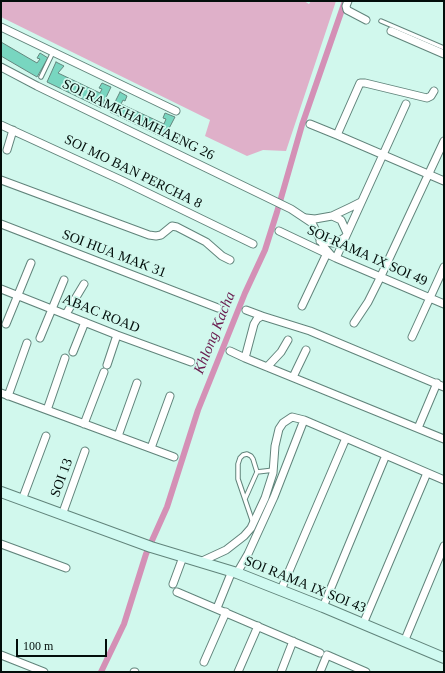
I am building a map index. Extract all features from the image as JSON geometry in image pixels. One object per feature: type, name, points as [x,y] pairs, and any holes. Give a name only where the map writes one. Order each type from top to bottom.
[{"type":"street","points":[[348,1],[346,6],[347,10],[366,20]]},
{"type":"street","points":[[1,27],[176,111]]},
{"type":"street","points":[[391,31],[444,54]]},
{"type":"street","name":"SOI RAMKHAMHAENG 26","points":[[1,67],[37,86],[291,209],[306,218]]},
{"type":"street","points":[[337,135],[360,83],[427,98],[431,96],[434,91]]},
{"type":"street","points":[[302,306],[331,255],[346,235],[406,104]]},
{"type":"street","points":[[310,124],[444,181]]},
{"type":"street","name":"SOI MO BAN PERCHA 8","points":[[1,125],[253,244]]},
{"type":"street","points":[[7,150],[13,130]]},
{"type":"street","points":[[354,322],[368,302],[381,276],[444,141]]},
{"type":"street","points":[[1,180],[149,235],[161,235],[172,226],[177,227],[206,242],[222,256],[230,260]]},
{"type":"street","points":[[306,218],[315,219],[332,216],[361,202]]},
{"type":"street","points":[[332,216],[341,220],[346,235]]},
{"type":"street","points":[[306,218],[315,228],[320,241],[331,255]]},
{"type":"street","name":"SOI HUA MAK 31","points":[[1,224],[218,308]]},
{"type":"street","name":"SOI RAMA IX SOI 49","points":[[279,231],[444,304]]},
{"type":"street","points":[[320,241],[328,243],[337,242],[346,235]]},
{"type":"street","points":[[6,324],[31,263]]},
{"type":"street","points":[[412,337],[444,266]]},
{"type":"street","points":[[40,338],[51,308],[64,280]]},
{"type":"street","points":[[66,314],[84,284]]},
{"type":"street","name":"ABAC ROAD","points":[[1,289],[117,335],[191,362]]},
{"type":"street","points":[[246,310],[310,332],[444,387]]},
{"type":"street","points":[[245,358],[254,324],[257,319],[262,316]]},
{"type":"street","points":[[73,352],[85,322]]},
{"type":"street","points":[[107,365],[117,335]]},
{"type":"street","points":[[267,367],[281,352],[288,340]]},
{"type":"street","points":[[27,343],[4,394],[174,457]]},
{"type":"street","points":[[293,377],[306,350]]},
{"type":"street","points":[[230,351],[444,439]]},
{"type":"street","points":[[47,410],[65,358]]},
{"type":"street","points":[[84,424],[104,372]]},
{"type":"street","points":[[118,436],[137,383]]},
{"type":"street","points":[[418,428],[437,383]]},
{"type":"street","points":[[151,448],[170,396]]},
{"type":"street","points":[[199,562],[226,550],[244,536],[253,524],[265,498],[274,470],[275,446],[279,429],[283,423],[292,417],[304,420],[444,480]]},
{"type":"street","points":[[217,608],[235,572],[254,541],[304,420]]},
{"type":"street","points":[[22,500],[46,436]]},
{"type":"street","points":[[281,590],[346,438]]},
{"type":"street","name":"SOI 13","points":[[62,515],[86,451]]},
{"type":"street","points":[[323,607],[386,455]]},
{"type":"street","points":[[274,470],[283,472]]},
{"type":"street","points":[[364,624],[427,473]]},
{"type":"street","name":"SOI RAMA IX SOI 43","points":[[1,492],[152,547],[235,572],[444,658]]},
{"type":"street","points":[[244,536],[254,541]]},
{"type":"street","points":[[1,544],[66,568]]},
{"type":"street","points":[[404,642],[444,546]]},
{"type":"street","points":[[173,584],[183,557]]},
{"type":"street","points":[[177,592],[366,672]]},
{"type":"street","points":[[204,662],[226,612]]},
{"type":"street","points":[[238,672],[258,626]]},
{"type":"street","points":[[281,672],[293,641]]},
{"type":"street","points":[[320,672],[324,654]]},
{"type":"street","points":[[1,655],[44,672]]},
{"type":"lane","points":[[381,21],[444,48]]},
{"type":"lane","points":[[41,77],[53,52]]},
{"type":"lane","points":[[245,498],[257,472],[253,459],[247,454],[243,455],[238,464],[237,472],[238,479],[253,524]]},
{"type":"lane","points":[[257,472],[274,470]]},
{"type":"shaded area","points":[[1,1],[304,1],[309,4],[311,1],[336,1],[286,151],[263,150],[247,156],[205,136],[210,120],[1,17]]},
{"type":"building","points":[[1,42],[37,63],[40,59],[37,58],[40,53],[48,58],[37,77],[1,56]]},
{"type":"building","points":[[56,62],[64,66],[58,73],[100,93],[102,89],[99,88],[102,83],[111,87],[101,108],[47,82]]},
{"type":"building","points":[[120,92],[127,96],[125,101],[123,100],[121,104],[164,124],[166,119],[163,118],[165,113],[175,117],[164,138],[110,112]]},
{"type":"waterway","name":"Khlong Kacha","points":[[101,672],[124,624],[146,554],[167,507],[198,410],[245,293],[265,250],[302,125],[345,1]]}]
